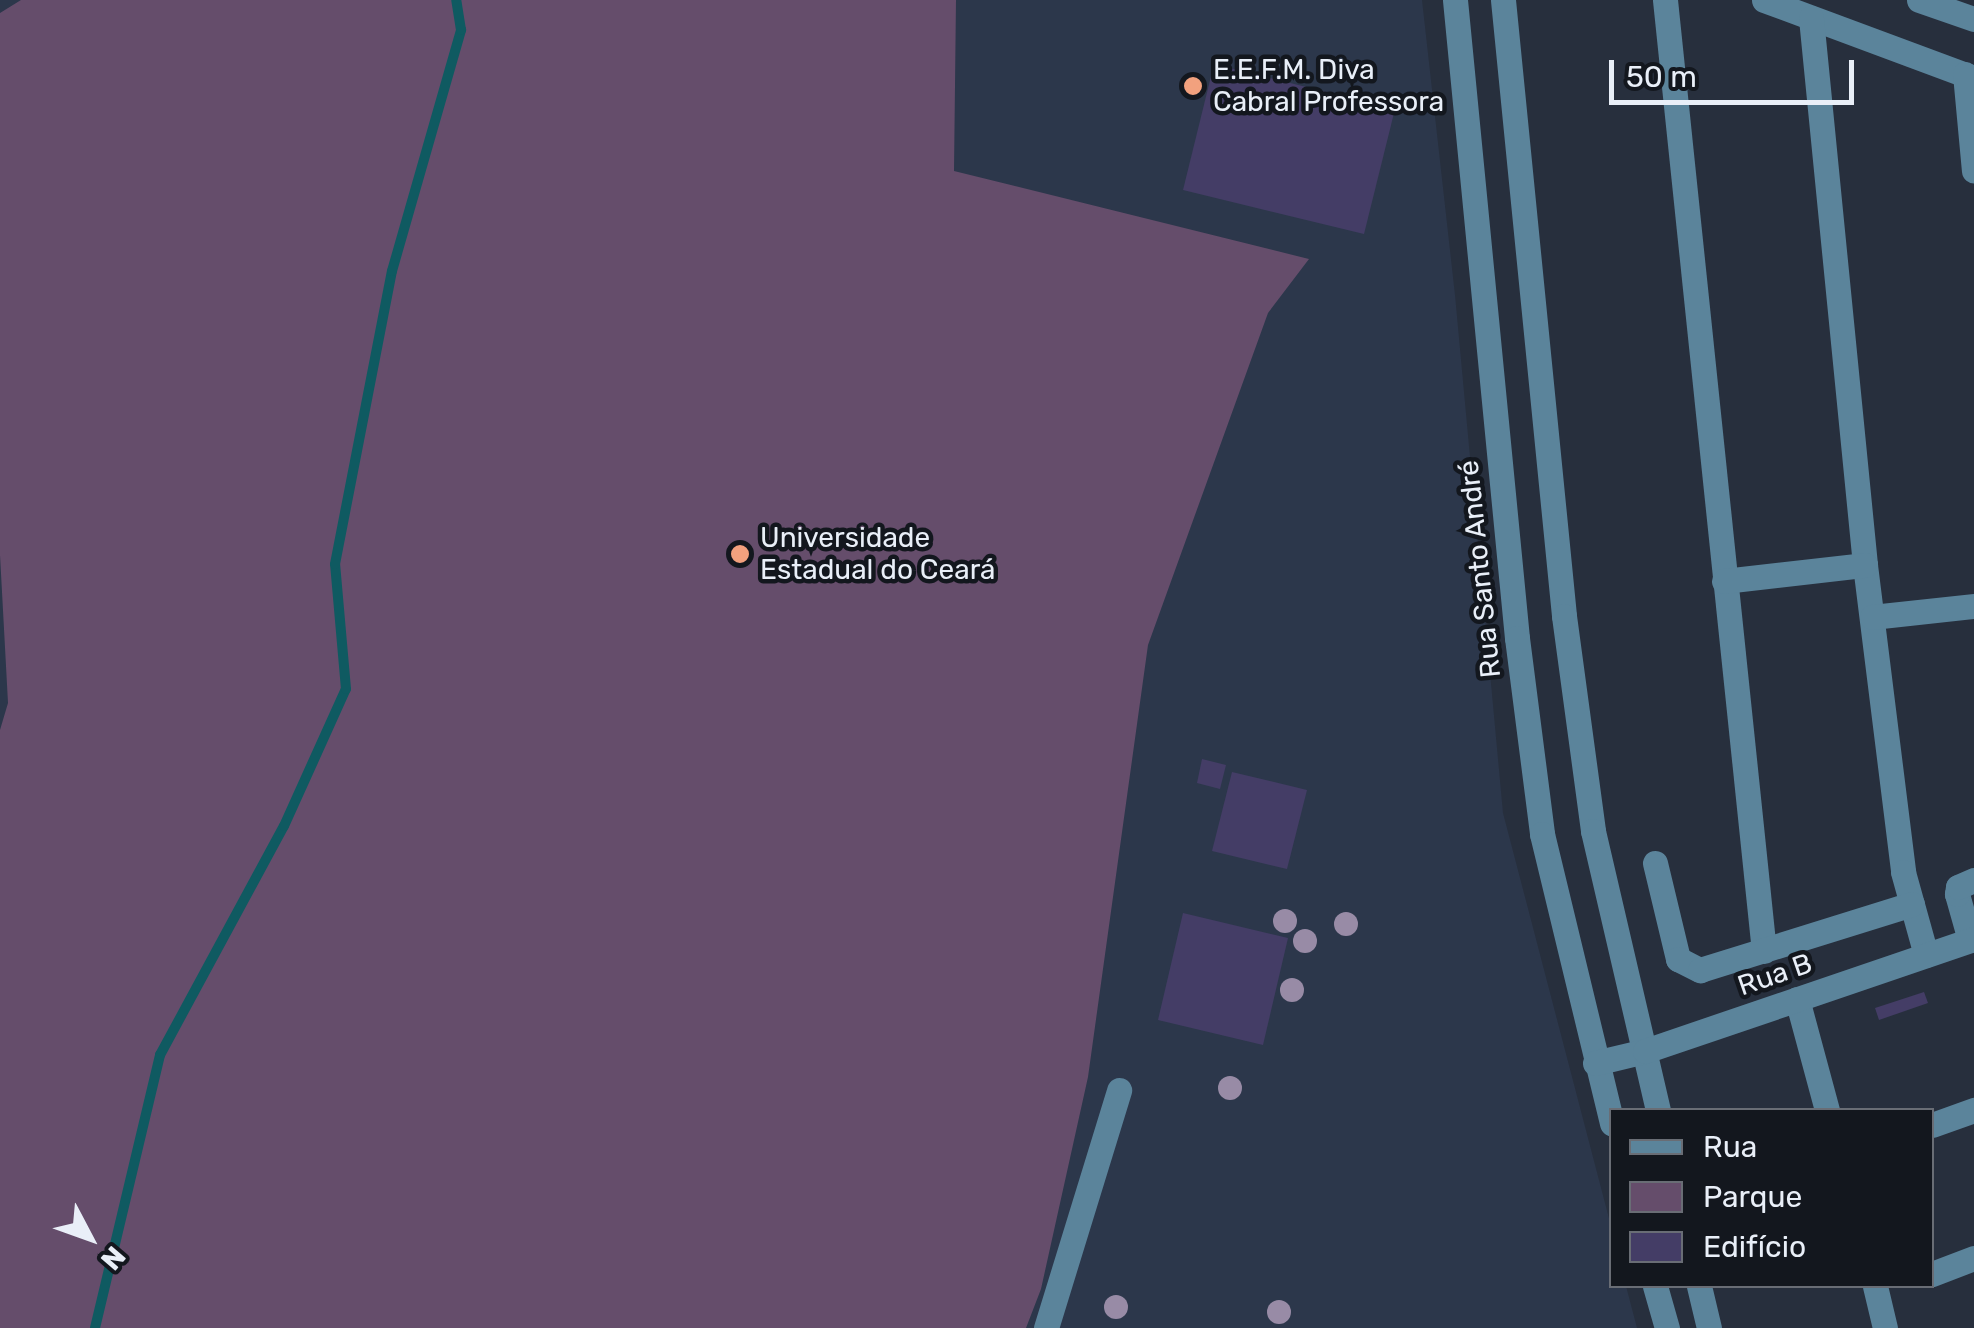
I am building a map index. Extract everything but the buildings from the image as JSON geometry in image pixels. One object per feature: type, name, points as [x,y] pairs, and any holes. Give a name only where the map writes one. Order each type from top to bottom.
[{"type":"street","name":"Rua Santo André","points":[[1455,0],[1517,638],[1542,834],[1609,1113]]},
{"type":"street","points":[[1503,0],[1564,616],[1593,832],[1658,1108]]},
{"type":"street","points":[[1665,0],[1764,951]]},
{"type":"street","points":[[1764,0],[1970,76],[1974,170]]},
{"type":"street","points":[[1919,0],[1974,20]]},
{"type":"street","points":[[1811,18],[1865,565],[1903,872],[1926,956]]},
{"type":"street","points":[[1724,581],[1865,565]]},
{"type":"street","points":[[1872,617],[1974,606]]},
{"type":"street","points":[[1656,863],[1678,960],[1688,968],[1700,970],[1912,904]]},
{"type":"street","points":[[1972,940],[1957,894],[1958,887],[1974,880]]},
{"type":"street","name":"Rua B","points":[[1595,1064],[1645,1051],[1972,940]]},
{"type":"street","points":[[1797,999],[1826,1108]]},
{"type":"street","points":[[1046,1328],[1119,1090]]},
{"type":"street","points":[[1934,1124],[1974,1110]]},
{"type":"street","points":[[1934,1273],[1974,1258]]},
{"type":"street","points":[[1656,1288],[1666,1328]]},
{"type":"street","points":[[1699,1288],[1708,1328]]},
{"type":"street","points":[[1885,1288],[1885,1328]]},
{"type":"shaded area","name":"Universidade Estadual do Ceará","points":[[0,0],[1422,0],[1455,295],[1503,813],[1609,1218],[1609,1288],[1627,1288],[1637,1328],[0,1328]]},
{"type":"green space","name":"Universidade Estadual do Ceará","points":[[21,0],[956,0],[954,171],[1309,259],[1268,313],[1148,645],[1088,1077],[1041,1289],[1026,1328],[0,1328],[0,730],[8,703],[0,555],[0,13]]},
{"type":"waterway","points":[[95,1328],[160,1055],[284,826],[346,689],[335,564],[392,271],[461,30],[456,0]]},
{"type":"place","name":"E.E.F.M. Diva Cabral Professora","points":[[1193,86]]},
{"type":"place","name":"Universidade Estadual do Ceará","points":[[740,554]]}]
